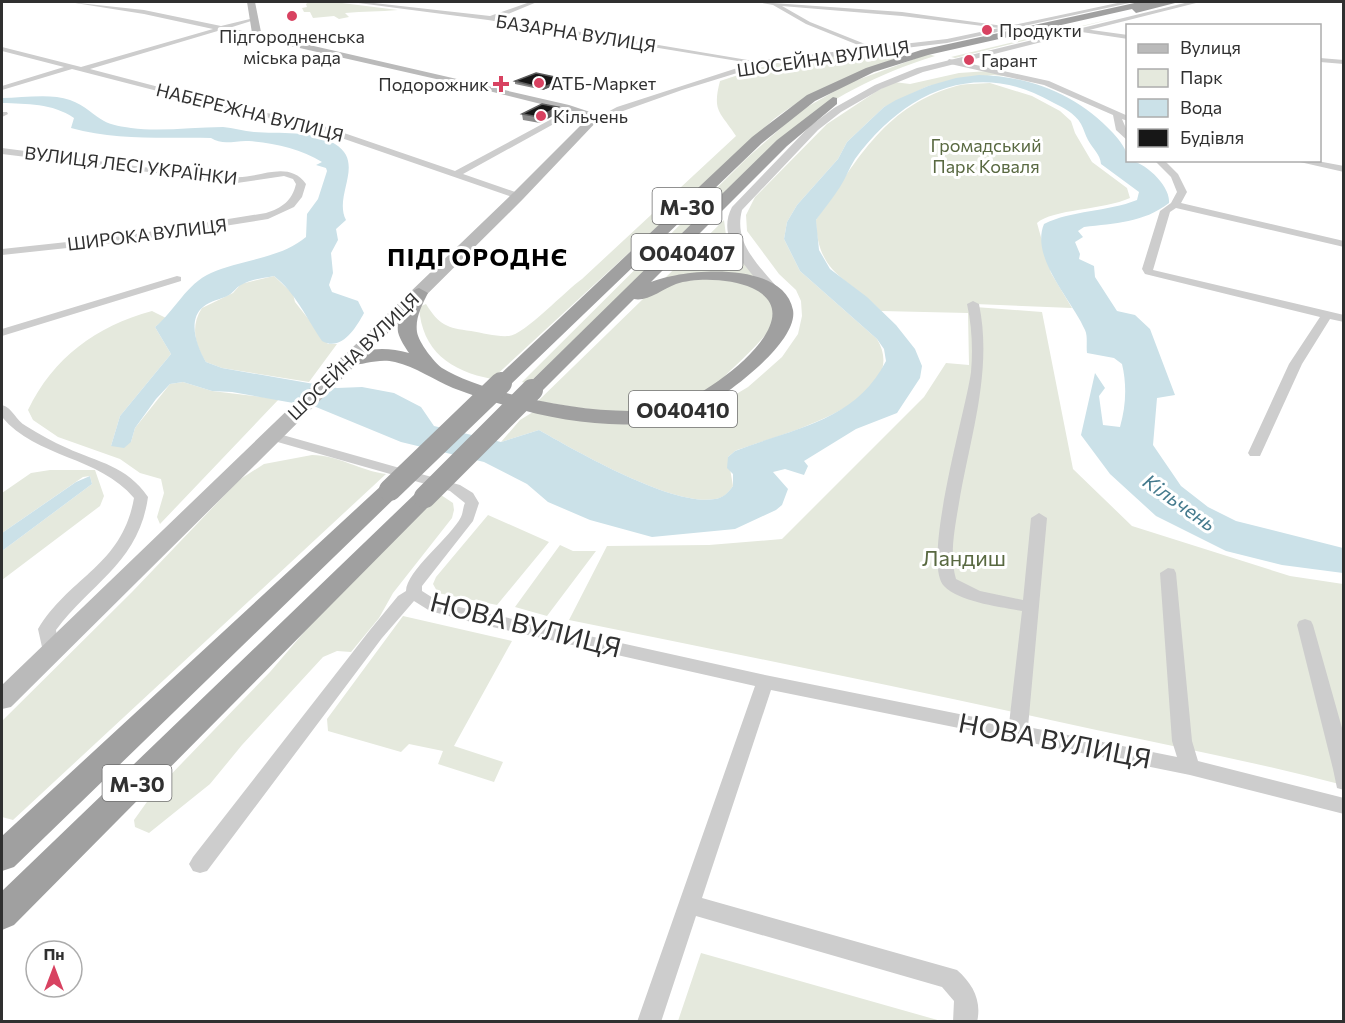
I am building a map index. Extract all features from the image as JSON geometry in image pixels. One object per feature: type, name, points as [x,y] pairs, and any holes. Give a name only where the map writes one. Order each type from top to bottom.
[{"type":"highway","name":"М-30","points":[[2,857],[781,118],[811,98],[857,75],[913,56],[1150,2]]},
{"type":"highway","name":"М-30","points":[[2,914],[594,327],[782,143],[819,110],[839,97],[876,79],[933,59],[1174,2]]},
{"type":"highway","name":"О040407","points":[[638,295],[736,209]]},
{"type":"highway","points":[[594,327],[638,295],[667,281],[710,276],[751,282],[766,288],[779,298]]},
{"type":"highway","name":"О040410","points":[[419,293],[408,315],[406,331],[418,353],[443,376]]},
{"type":"highway","name":"О040410","points":[[343,366],[368,354],[389,353],[408,358],[473,388],[575,412],[632,417],[678,411],[709,397],[761,351],[782,325],[784,312],[779,298]]},
{"type":"main road","points":[[251,2],[256,18],[257,33],[263,38],[575,110],[589,115],[593,119],[592,123]]},
{"type":"main road","name":"ШОСЕЙНА ВУЛИЦЯ","points":[[2,700],[592,123]]},
{"type":"street","points":[[72,2],[144,12],[263,38]]},
{"type":"street","name":"БАЗАРНА ВУЛИЦЯ","points":[[354,2],[488,18],[762,63]]},
{"type":"street","points":[[488,18],[534,2]]},
{"type":"street","points":[[760,2],[902,14],[1015,28]]},
{"type":"street","name":"ШОСЕЙНА ВУЛИЦЯ","points":[[592,123],[620,109],[679,88],[762,63],[947,41],[1130,2]]},
{"type":"street","name":"ШОСЕЙНА ВУЛИЦЯ","points":[[736,209],[814,128],[845,105],[904,76],[949,61],[1196,2]]},
{"type":"street","points":[[772,3],[808,23],[873,50]]},
{"type":"street","name":"НАБЕРЕЖНА ВУЛИЦЯ","points":[[79,67],[256,18]]},
{"type":"street","points":[[1077,30],[1126,37]]},
{"type":"street","name":"НАБЕРЕЖНА ВУЛИЦЯ","points":[[2,49],[239,110],[303,122],[518,196]]},
{"type":"street","points":[[1321,60],[1344,62]]},
{"type":"street","points":[[949,61],[1046,83],[1126,118]]},
{"type":"street","points":[[2,88],[79,67]]},
{"type":"street","points":[[455,175],[575,110]]},
{"type":"street","points":[[1117,115],[1120,130],[1126,138]]},
{"type":"street","name":"ВУЛИЦЯ ЛЕСІ УКРАЇНКИ","points":[[2,151],[237,180],[285,173],[296,177],[301,184],[299,195],[290,208]]},
{"type":"street","points":[[1160,162],[1175,176],[1182,192],[1175,205],[1165,211],[1147,269],[1149,272],[1344,319]]},
{"type":"street","points":[[1306,162],[1344,169]]},
{"type":"street","points":[[1175,205],[1344,244]]},
{"type":"street","name":"ШИРОКА ВУЛИЦЯ","points":[[2,252],[223,225],[268,216],[290,208]]},
{"type":"street","points":[[736,209],[730,231],[737,247],[779,298]]},
{"type":"street","points":[[2,333],[177,279]]},
{"type":"street","points":[[973,304],[977,373],[944,542],[944,572],[950,583],[963,590],[1031,607]]},
{"type":"street","points":[[1255,453],[1296,365],[1315,329],[1327,315]]},
{"type":"street","points":[[2,409],[17,427],[62,451],[108,468],[129,483],[141,497],[141,513],[132,536],[96,580],[54,618],[47,629],[50,652]]},
{"type":"street","points":[[272,436],[455,488],[468,496],[472,503],[468,518],[420,577],[414,586],[414,594]]},
{"type":"street","points":[[1018,732],[1039,518]]},
{"type":"street","points":[[1168,573],[1182,741],[1190,767]]},
{"type":"street","name":"НОВА ВУЛИЦЯ","points":[[200,864],[376,634],[404,600],[414,594],[436,607],[475,617],[765,682],[1190,767],[1344,806]]},
{"type":"street","points":[[1305,625],[1343,770],[1344,782]]},
{"type":"street","points":[[650,1022],[765,682]]},
{"type":"street","points":[[691,905],[949,978],[964,991],[968,1010],[965,1022]]},
{"type":"green space","points":[[334,2],[398,10],[345,13],[349,17],[339,19],[334,16],[313,18],[310,12],[304,12],[302,8],[307,7],[306,4]]},
{"type":"green space","points":[[1124,16],[955,58],[951,57]]},
{"type":"green space","points":[[885,50],[903,56],[836,82],[774,119],[492,379],[463,371],[451,364],[432,347],[421,322],[419,307],[426,304],[435,317],[450,327],[490,335],[509,336],[524,328],[582,279],[736,136],[717,105],[720,81],[772,64]]},
{"type":"green space","points":[[928,54],[935,56],[873,79],[819,110],[783,137],[528,384],[522,382],[747,158],[800,111],[849,83]]},
{"type":"green space","points":[[988,71],[1024,78],[993,75],[928,86],[884,107],[847,142],[838,159],[797,205],[787,222],[784,239],[800,271],[877,339],[883,361],[876,381],[859,398],[835,413],[807,426],[735,451],[728,457],[733,486],[726,495],[715,499],[675,495],[651,486],[600,463],[539,430],[501,442],[520,420],[533,412],[672,419],[713,408],[748,387],[782,357],[798,334],[802,316],[801,301],[796,290],[779,274],[747,231],[746,215],[755,197],[827,124],[877,91],[894,82],[910,84],[959,73]]},
{"type":"green space","name":"Ландиш","points":[[990,83],[1032,96],[1060,111],[1071,121],[1075,133],[1092,162],[1127,188],[1130,198],[1107,205],[1054,215],[1037,223],[1051,273],[1072,308],[975,304],[975,307],[1042,312],[1073,469],[1132,526],[1290,576],[1343,584],[1343,785],[1253,763],[968,702],[569,620],[607,546],[709,545],[782,539],[924,397],[946,363],[969,365],[968,313],[881,311],[828,264],[822,253],[816,220],[872,140],[907,109],[928,96],[953,87]]},
{"type":"green space","points":[[724,220],[727,243],[761,283],[755,280],[664,279]]},
{"type":"green space","points":[[274,276],[293,294],[295,302],[328,344],[337,344],[309,382],[222,368],[206,362],[199,349],[195,329],[202,308],[233,293],[241,284]]},
{"type":"green space","points":[[708,278],[743,282],[770,296],[775,322],[755,347],[706,393],[678,406],[638,412],[578,408],[538,401],[644,298],[675,282]]},
{"type":"green space","points":[[152,311],[166,318],[155,327],[171,354],[120,416],[111,446],[131,442],[135,428],[170,384],[183,382],[212,391],[279,399],[160,524],[157,517],[164,493],[161,479],[140,473],[120,459],[58,437],[33,420],[28,410],[50,375],[78,347],[113,325]]},
{"type":"green space","points":[[312,455],[331,458],[386,474],[13,820],[2,817],[2,721],[132,592],[239,480],[264,464]]},
{"type":"green space","points":[[50,470],[95,470],[104,496],[100,506],[2,580],[2,551],[92,484],[90,476],[83,477],[2,533],[2,493],[31,473]]},
{"type":"green space","points":[[441,495],[453,503],[452,518],[393,593],[379,618],[351,652],[337,651],[323,657],[242,745],[210,784],[149,833],[135,827],[134,820],[154,792],[270,672],[323,610]]},
{"type":"green space","points":[[488,515],[549,542],[497,605],[438,593],[433,584],[436,577]]},
{"type":"green space","points":[[560,545],[573,551],[596,551],[547,616],[515,607]]},
{"type":"green space","points":[[403,616],[512,641],[454,746],[503,762],[494,782],[438,764],[443,751],[409,744],[401,752],[328,731],[327,719]]},
{"type":"green space","points":[[701,953],[941,1021],[678,1021]]},
{"type":"water","points":[[979,75],[1017,79],[1069,98],[1113,133],[1125,149],[1126,162],[1136,162],[1141,165],[1161,182],[1166,189],[1169,203],[1159,210],[1118,223],[1084,227],[1078,231],[1083,237],[1075,242],[1080,254],[1079,259],[1094,266],[1095,277],[1117,311],[1135,315],[1150,329],[1175,395],[1157,398],[1153,445],[1181,486],[1208,507],[1236,521],[1343,548],[1343,573],[1282,565],[1226,551],[1156,516],[1110,474],[1081,435],[1095,373],[1105,388],[1099,396],[1103,425],[1120,427],[1124,411],[1124,372],[1122,364],[1114,358],[1087,353],[1085,330],[1047,265],[1041,237],[1044,224],[1066,216],[1126,204],[1137,200],[1139,192],[1101,164],[1098,154],[1075,117],[1060,106],[1024,89],[996,83],[969,83],[943,89],[919,100],[896,116],[874,136],[855,159],[840,187],[816,220],[819,250],[830,269],[867,297],[896,325],[915,349],[922,366],[920,378],[897,413],[856,429],[804,461],[808,466],[804,475],[785,469],[773,472],[788,489],[782,505],[776,510],[735,529],[652,537],[590,520],[548,502],[527,484],[484,462],[401,442],[316,407],[232,392],[212,391],[183,382],[170,384],[156,399],[135,428],[131,442],[124,448],[111,446],[120,416],[171,354],[155,327],[202,278],[223,268],[285,250],[306,237],[307,214],[318,199],[327,171],[326,168],[316,165],[322,162],[314,157],[278,145],[249,141],[220,142],[211,138],[141,138],[106,135],[71,128],[74,118],[57,109],[39,105],[2,103],[2,98],[45,96],[62,98],[80,105],[100,119],[121,126],[154,130],[223,127],[254,132],[317,136],[335,144],[344,152],[349,170],[343,200],[346,220],[336,229],[338,240],[331,253],[333,273],[329,285],[332,292],[358,301],[364,313],[357,325],[342,341],[329,344],[322,341],[281,282],[274,276],[254,280],[241,285],[229,295],[212,301],[198,312],[195,319],[195,334],[206,362],[222,368],[337,388],[362,387],[394,393],[421,407],[434,426],[501,442],[539,430],[600,463],[651,486],[675,495],[715,499],[725,495],[733,486],[733,474],[727,468],[728,457],[735,451],[821,420],[840,410],[857,398],[873,381],[886,361],[884,349],[877,339],[800,271],[784,239],[787,222],[797,205],[838,159],[847,142],[884,107],[928,86],[956,78]]},
{"type":"water","points":[[90,476],[92,484],[2,551],[2,533],[76,482]]},
{"type":"building","name":"АТБ-Маркет","points":[[536,73],[564,79],[542,88],[515,81]]},
{"type":"building","points":[[542,104],[558,107],[539,117],[522,114]]},
{"type":"place","name":"Підгородненська міська рада","points":[[292,16]]},
{"type":"place","name":"Продукти","points":[[987,30]]},
{"type":"place","name":"Гарант","points":[[969,60]]},
{"type":"place","name":"АТБ-Маркет","points":[[539,83]]},
{"type":"place","name":"Подорожник","points":[[501,84]]},
{"type":"place","name":"Кільчень","points":[[541,116]]},
{"type":"district","name":"ПІДГОРОДНЄ","points":[[478,256]]},
{"type":"park label","name":"Громадський Парк Коваля","points":[[986,155]]}]
